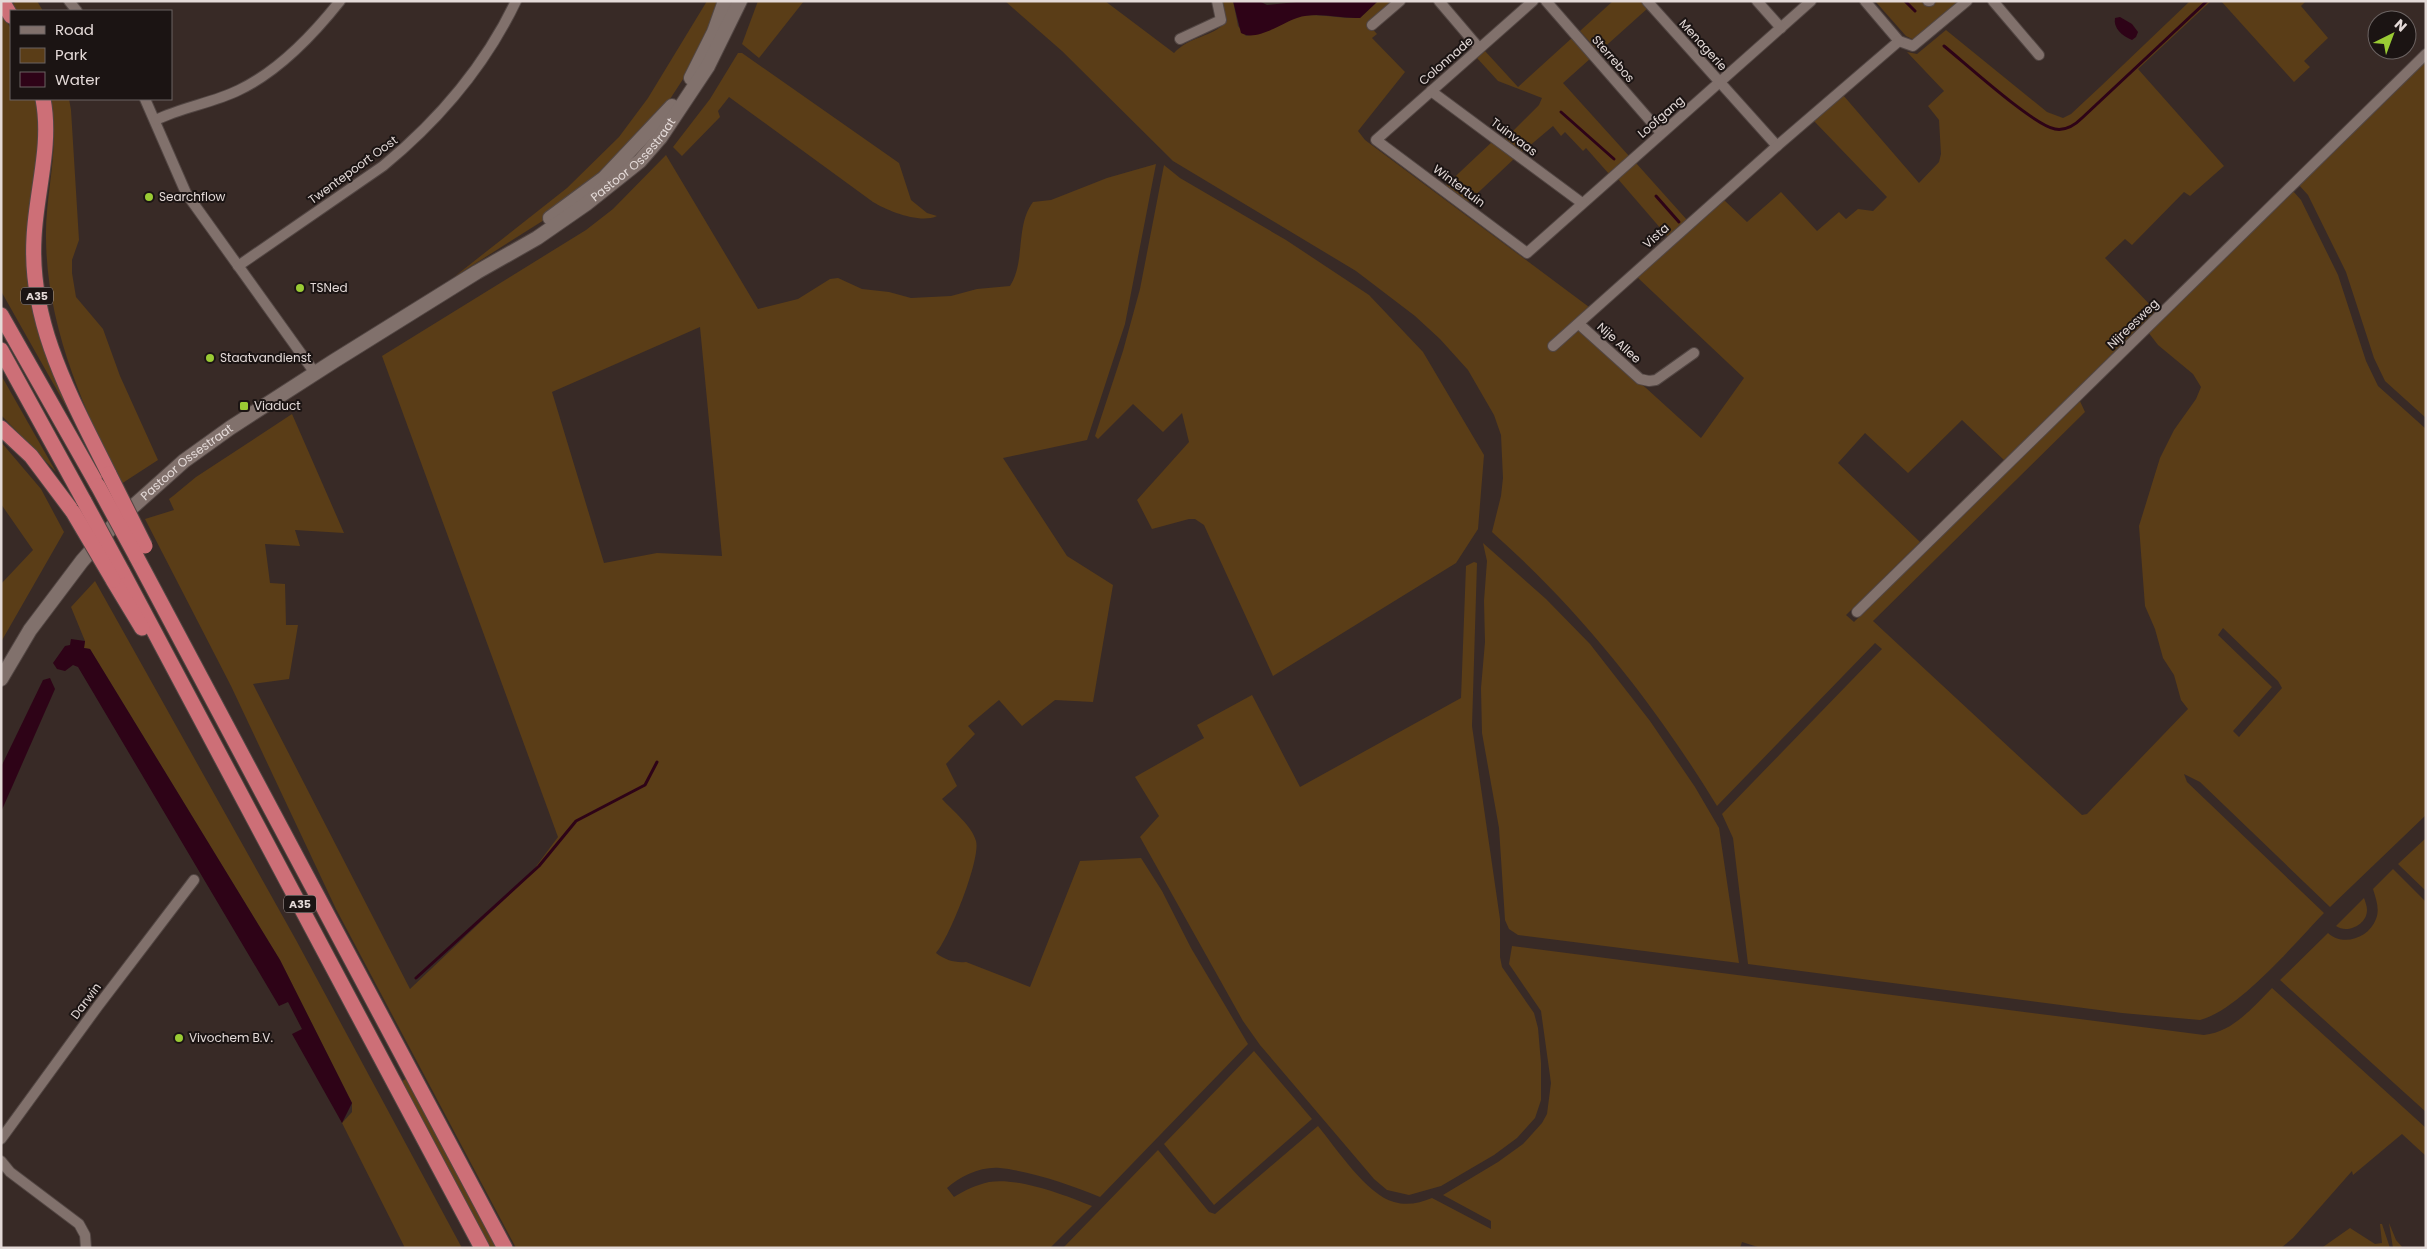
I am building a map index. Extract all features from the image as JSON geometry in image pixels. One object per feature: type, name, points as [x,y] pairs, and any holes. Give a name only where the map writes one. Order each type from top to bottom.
[{"type":"highway","points":[[2,1],[10,14]]},
{"type":"highway","name":"A35","points":[[44,100],[46,131],[33,240],[36,290],[43,326],[52,356],[109,474],[140,551],[148,577],[505,1248]]},
{"type":"highway","name":"A35","points":[[1,315],[98,486],[140,551]]},
{"type":"highway","name":"A35","points":[[1,350],[84,501],[118,576]]},
{"type":"highway","name":"A35","points":[[1,428],[36,462],[73,512],[118,576],[184,686],[482,1248]]},
{"type":"main road","name":"Pastoor Ossestraat","points":[[1,678],[46,607],[102,537],[137,502],[184,461],[230,428],[477,272],[604,178],[665,115],[688,84],[701,59],[725,1]]},
{"type":"main road","name":"Pastoor Ossestraat","points":[[477,272],[514,253],[564,220],[628,171],[651,150],[708,66],[740,1]]},
{"type":"street","points":[[156,120],[238,91],[257,80],[305,41],[340,1]]},
{"type":"street","name":"Twentepoort Oost","points":[[238,266],[383,166],[404,149],[470,79],[498,37],[516,1]]},
{"type":"street","points":[[1180,39],[1221,20],[1217,1]]},
{"type":"street","points":[[1372,25],[1400,1]]},
{"type":"street","points":[[1439,1],[1479,48]]},
{"type":"street","name":"Colonnade","points":[[1376,140],[1533,1]]},
{"type":"street","name":"Sterrebos","points":[[1546,1],[1661,133]]},
{"type":"street","name":"Menagerie","points":[[1647,1],[1721,83]]},
{"type":"street","points":[[1757,1],[1781,28]]},
{"type":"street","name":"Loofgang","points":[[1527,253],[1661,133],[1721,83],[1811,1]]},
{"type":"street","points":[[1865,1],[1899,41],[1908,46],[1918,44],[1967,1]]},
{"type":"street","points":[[1993,1],[2039,55]]},
{"type":"street","name":"Vista","points":[[1553,346],[1777,146],[1899,41]]},
{"type":"street","name":"Nijreesweg","points":[[1857,612],[2426,54]]},
{"type":"street","points":[[1721,83],[1777,146]]},
{"type":"street","name":"Tuinvaas","points":[[1431,91],[1582,203]]},
{"type":"street","points":[[146,100],[186,193],[315,374]]},
{"type":"street","name":"Wintertuin","points":[[1376,140],[1527,253]]},
{"type":"street","name":"Nije Allee","points":[[1579,324],[1640,379],[1656,380],[1694,353]]},
{"type":"street","name":"Darwin","points":[[1,1139],[92,1013],[194,880]]},
{"type":"street","points":[[1,1161],[10,1172],[79,1224],[85,1235],[86,1248]]},
{"type":"green space","points":[[17,1],[37,1],[42,10],[15,10],[12,4]]},
{"type":"green space","points":[[707,1],[720,1],[687,73],[657,119],[552,215],[454,277],[567,188],[619,137],[648,98]]},
{"type":"green space","points":[[758,1],[804,1],[759,58],[742,44]]},
{"type":"green space","points":[[1005,1],[1105,1],[1174,53],[1180,47],[1220,28],[1225,23],[1221,1],[1233,1],[1238,26],[1246,36],[1301,16],[1316,15],[1360,18],[1378,1],[1394,1],[1368,24],[1377,34],[1372,38],[1405,72],[1358,131],[1365,140],[1589,307],[1549,344],[1580,328],[1701,438],[1744,378],[1637,277],[1724,200],[1747,222],[1781,192],[1817,231],[1839,212],[1846,219],[1858,209],[1873,211],[1887,197],[1814,121],[1843,95],[1919,183],[1939,162],[1941,154],[1939,120],[1928,106],[1944,91],[1907,52],[1917,54],[1946,30],[2047,112],[2063,118],[2071,114],[2190,1],[2211,1],[2138,69],[2224,166],[2190,196],[2184,192],[2132,245],[2125,239],[2105,258],[2156,311],[2004,460],[1962,420],[1908,473],[1865,433],[1838,463],[1920,542],[1846,615],[1854,622],[2079,399],[2085,412],[1873,621],[2082,815],[2087,814],[2188,709],[2181,700],[2174,675],[2163,658],[2155,629],[2145,606],[2139,526],[2160,458],[2174,430],[2196,399],[2201,387],[2193,374],[2158,345],[2148,332],[2293,191],[2301,200],[2338,275],[2366,361],[2378,386],[2426,429],[2426,815],[2330,907],[2200,782],[2184,774],[2187,782],[2324,913],[2249,990],[2215,1014],[2200,1020],[2122,1013],[1748,964],[1733,838],[1722,814],[1882,649],[1875,643],[1717,806],[1668,731],[1615,660],[1556,594],[1492,532],[1501,496],[1503,478],[1501,435],[1494,415],[1468,370],[1440,339],[1415,316],[1356,271],[1173,161],[1062,51]],"holes":[[[2223,628],[2278,681],[2282,688],[2239,737],[2233,731],[2272,687],[2218,635]]]},
{"type":"green space","points":[[1613,1],[1642,1],[1648,8],[1599,52],[1580,31]]},
{"type":"green space","points":[[1875,1],[1920,1],[1927,6],[1935,1],[1959,1],[1914,40],[1906,36]]},
{"type":"green space","points":[[2221,1],[2306,1],[2301,6],[2328,38],[2304,61],[2310,67],[2294,82]]},
{"type":"green space","points":[[1,11],[10,27],[10,100],[37,100],[40,129],[28,256],[88,445],[1,291]]},
{"type":"green space","points":[[1573,37],[1591,58],[1563,83],[1629,156],[1609,174],[1586,148],[1583,151],[1565,132],[1561,136],[1553,126],[1521,153],[1504,140],[1539,105],[1542,98],[1498,81],[1477,58],[1485,51],[1518,87]]},
{"type":"green space","points":[[738,53],[742,53],[899,163],[911,200],[927,213],[937,216],[930,218],[913,217],[887,209],[873,202],[729,97],[718,111],[720,117],[682,156],[673,147],[710,99]]},
{"type":"green space","points":[[2426,59],[2426,418],[2385,381],[2374,358],[2346,272],[2308,195],[2298,184]]},
{"type":"green space","points":[[50,100],[69,100],[79,240],[72,260],[76,297],[103,329],[120,376],[158,460],[121,484],[81,396],[60,335],[53,304],[48,272],[46,221],[53,152],[53,117]]},
{"type":"green space","points":[[1493,141],[1516,157],[1466,204],[1444,187]]},
{"type":"green space","points":[[666,155],[758,309],[798,299],[830,279],[838,278],[862,289],[889,292],[911,298],[951,296],[977,289],[1010,286],[1018,266],[1024,222],[1033,202],[1051,200],[1107,178],[1156,164],[1125,324],[1087,440],[1003,458],[1067,556],[1113,585],[1093,702],[1055,700],[1022,726],[999,700],[968,726],[975,734],[946,764],[957,786],[942,799],[971,830],[976,841],[976,850],[974,864],[963,899],[942,945],[936,953],[947,959],[966,962],[1030,987],[1080,861],[1141,858],[1162,891],[1191,948],[1248,1044],[1100,1197],[1051,1179],[1000,1168],[979,1170],[958,1180],[947,1188],[954,1197],[971,1188],[989,1182],[1014,1182],[1041,1188],[1092,1206],[1050,1248],[516,1248],[336,909],[231,686],[145,519],[174,510],[169,499],[196,477],[292,414],[344,533],[295,530],[300,546],[265,544],[270,583],[285,584],[286,625],[298,625],[289,679],[253,684],[410,989],[529,876],[558,837],[382,356],[586,230],[613,209]],"holes":[[[700,327],[722,556],[657,553],[604,563],[552,392]]]},
{"type":"green space","points":[[1636,163],[1687,220],[1668,237],[1618,179]]},
{"type":"green space","points":[[1164,165],[1180,178],[1286,240],[1369,295],[1423,352],[1484,455],[1478,529],[1456,563],[1273,676],[1204,525],[1195,519],[1189,519],[1152,529],[1137,500],[1189,442],[1182,413],[1163,432],[1133,404],[1098,439],[1095,436],[1123,351],[1140,289]]},
{"type":"green space","points":[[1,375],[56,472],[1,415]]},
{"type":"green space","points":[[1,442],[41,489],[64,532],[1,642],[1,584],[33,550],[1,504]]},
{"type":"green space","points":[[1483,543],[1546,599],[1590,644],[1650,721],[1695,787],[1719,828],[1739,963],[1518,935],[1509,929],[1505,920],[1499,828],[1482,733],[1481,688],[1485,642],[1484,601],[1487,561]]},
{"type":"green space","points":[[1474,562],[1477,563],[1472,726],[1500,919],[1500,957],[1502,967],[1534,1013],[1538,1028],[1541,1063],[1541,1100],[1535,1118],[1517,1138],[1494,1155],[1441,1186],[1409,1195],[1387,1190],[1374,1179],[1260,1045],[1243,1021],[1140,837],[1159,816],[1135,777],[1204,738],[1197,725],[1252,695],[1300,787],[1461,698],[1466,566]]},
{"type":"green space","points":[[95,581],[296,940],[462,1248],[405,1248],[342,1123],[352,1112],[352,1103],[280,960],[90,649],[84,648],[85,641],[71,607]]},
{"type":"green space","points":[[2426,838],[2426,891],[2398,864]]},
{"type":"green space","points":[[2393,869],[2426,902],[2426,1112],[2280,980],[2328,933],[2334,937],[2348,940],[2368,931],[2373,926],[2378,912],[2373,889]]},
{"type":"green space","points":[[2364,898],[2367,910],[2364,920],[2360,924],[2356,927],[2345,929],[2336,926]]},
{"type":"green space","points":[[1512,946],[2204,1035],[2214,1033],[2233,1024],[2272,988],[2426,1128],[2426,1156],[2402,1134],[2353,1175],[2352,1171],[2293,1238],[2281,1248],[1761,1248],[1742,1242],[1740,1248],[1063,1248],[1158,1150],[1209,1212],[1215,1214],[1318,1126],[1363,1181],[1384,1198],[1394,1202],[1409,1204],[1432,1198],[1491,1229],[1491,1221],[1443,1195],[1498,1162],[1523,1144],[1542,1123],[1547,1114],[1551,1083],[1541,1011],[1509,964]]},
{"type":"green space","points":[[1254,1051],[1312,1119],[1214,1205],[1164,1144]]},
{"type":"green space","points":[[409,1077],[498,1248],[483,1248],[396,1085]]},
{"type":"green space","points":[[2389,1223],[2396,1240],[2403,1248],[2393,1248]]},
{"type":"green space","points":[[2380,1224],[2382,1224],[2390,1248],[2323,1247],[2350,1228],[2375,1244],[2382,1243]]},
{"type":"water","points":[[1233,1],[1259,1],[1267,5],[1306,1],[1378,1],[1360,18],[1320,15],[1305,16],[1291,20],[1261,34],[1247,35],[1241,33]]},
{"type":"water","points":[[2120,17],[2132,24],[2138,32],[2132,40],[2122,34],[2115,25],[2115,18]]},
{"type":"water","points":[[71,639],[85,641],[84,648],[90,649],[280,960],[352,1103],[342,1123],[292,1034],[302,1029],[288,1002],[279,1006],[78,667],[73,665],[65,671],[57,669],[53,663],[65,646],[70,645]]},
{"type":"water","points":[[50,678],[55,689],[1,812],[1,767],[43,680]]},
{"type":"waterway","points":[[1905,1],[1915,11]]},
{"type":"waterway","points":[[1944,46],[2031,117],[2055,129],[2063,129],[2079,121],[2207,1]]},
{"type":"waterway","points":[[1561,112],[1614,159]]},
{"type":"waterway","points":[[1656,196],[1679,222]]},
{"type":"waterway","points":[[416,978],[539,866],[576,821],[645,785],[657,762]]},
{"type":"place","name":"Searchflow","points":[[149,197]]},
{"type":"place","name":"TSNed","points":[[300,288]]},
{"type":"place","name":"Staatvandienst","points":[[210,358]]},
{"type":"place","name":"Viaduct","points":[[244,406]]},
{"type":"place","name":"Vivochem B.V.","points":[[179,1038]]}]
